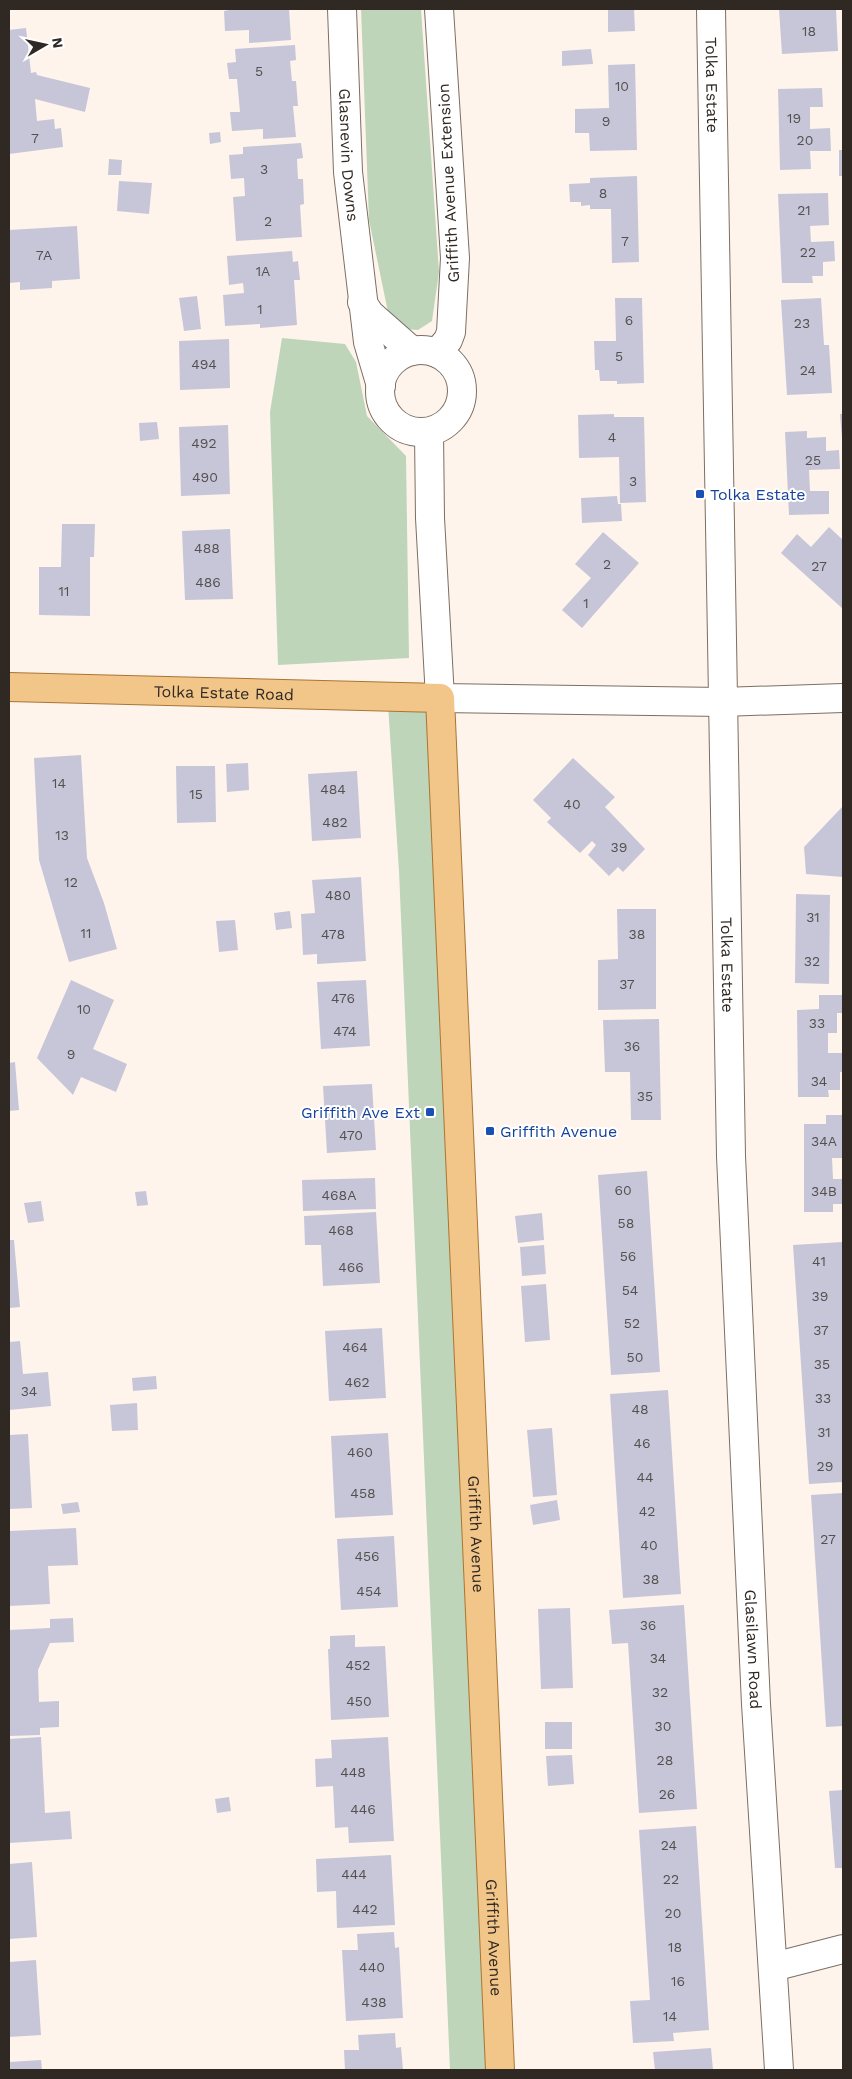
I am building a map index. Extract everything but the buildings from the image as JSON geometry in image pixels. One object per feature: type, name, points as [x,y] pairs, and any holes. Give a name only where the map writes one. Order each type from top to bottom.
[{"type":"main road","name":"Tolka Estate Road","points":[[9,687],[440,698]]},
{"type":"main road","name":"Griffith Avenue","points":[[440,698],[500,2070]]},
{"type":"street","name":"Glasnevin Downs","points":[[342,9],[348,172],[368,342],[381,386]]},
{"type":"street","name":"Griffith Avenue Extension","points":[[381,386],[390,364],[400,356],[424,352],[448,340],[451,332],[455,258],[439,9]]},
{"type":"street","name":"Tolka Estate","points":[[711,9],[722,702],[734,1228]]},
{"type":"street","points":[[362,302],[370,314],[424,352],[449,360],[457,370],[461,382],[462,396],[452,419],[442,427],[429,432],[416,432],[403,428],[392,420],[384,409],[381,398],[381,386]]},
{"type":"street","points":[[429,432],[430,518],[440,698],[722,702],[843,698]]},
{"type":"street","name":"Glasilawn Road","points":[[734,1228],[756,1704],[779,2070]]},
{"type":"street","points":[[773,1967],[843,1948]]},
{"type":"green space","points":[[361,9],[421,9],[439,272],[432,321],[418,330],[402,329],[388,312],[369,220]]},
{"type":"green space","points":[[282,338],[345,344],[356,362],[367,416],[406,456],[409,658],[278,665],[270,412]]},
{"type":"green space","points":[[388,705],[441,706],[493,2070],[450,2070],[399,871]]},
{"type":"place","name":"Tolka Estate","points":[[700,494]]},
{"type":"place","name":"Griffith Ave Ext","points":[[430,1112]]},
{"type":"place","name":"Griffith Avenue","points":[[490,1131]]}]
